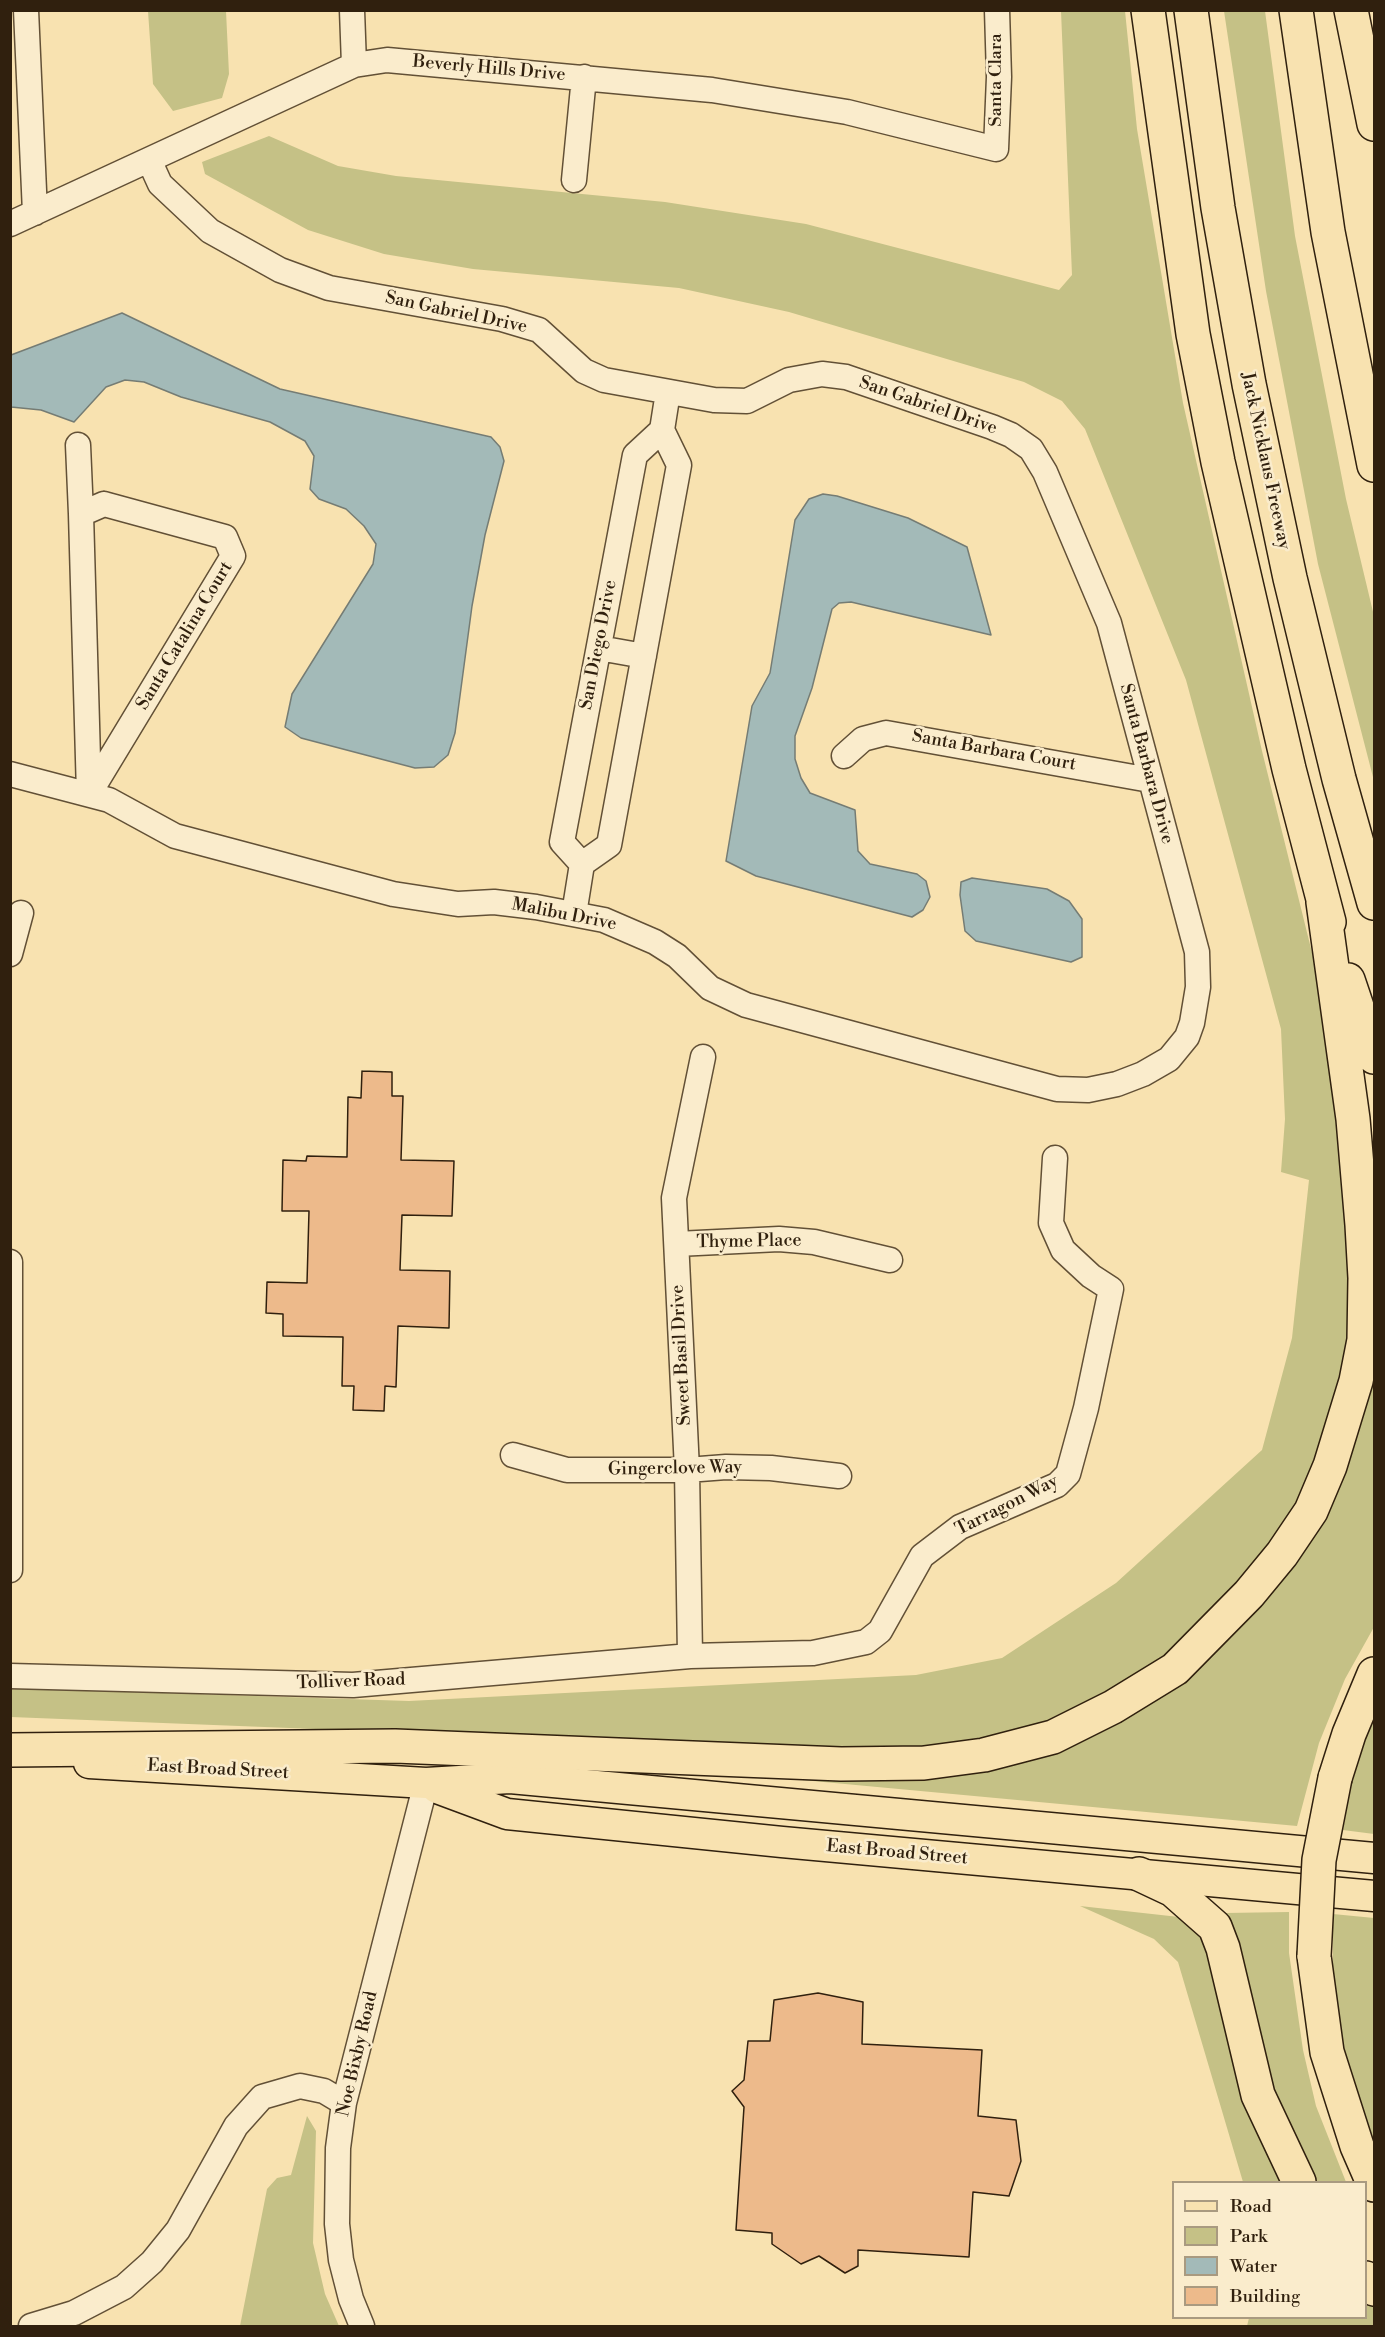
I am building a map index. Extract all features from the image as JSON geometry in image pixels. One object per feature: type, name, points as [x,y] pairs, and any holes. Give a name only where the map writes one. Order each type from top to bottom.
[{"type":"highway","points":[[1148,10],[1191,322],[1218,462],[1252,615],[1323,902],[1374,1057]]},
{"type":"highway","name":"Jack Nicklaus Freeway","points":[[1191,10],[1218,208],[1249,384],[1290,578],[1339,779],[1374,903]]},
{"type":"highway","points":[[1296,10],[1328,232],[1374,465]]},
{"type":"highway","points":[[1351,10],[1374,124]]},
{"type":"highway","points":[[1347,331],[1374,414]]},
{"type":"highway","points":[[10,1750],[395,1746],[841,1764],[924,1763],[984,1755],[1053,1737],[1113,1707],[1175,1669],[1249,1594],[1282,1554],[1311,1511],[1330,1466],[1356,1381],[1364,1340],[1365,1278],[1353,1119],[1323,902]]},
{"type":"highway","points":[[1374,1674],[1349,1734],[1335,1778],[1319,1860],[1314,1956],[1327,2052],[1357,2146],[1374,2185]]},
{"type":"highway","points":[[1139,1874],[1173,1890],[1215,1927],[1223,1948],[1258,2095],[1299,2181]]},
{"type":"main road","name":"East Broad Street","points":[[10,1759],[426,1783],[510,1778],[1374,1858]]},
{"type":"main road","name":"East Broad Street","points":[[426,1783],[507,1814],[782,1842],[1374,1896]]},
{"type":"street","points":[[26,10],[35,213]]},
{"type":"street","points":[[352,10],[354,65]]},
{"type":"street","name":"Santa Clara","points":[[996,150],[999,77],[997,10]]},
{"type":"street","name":"Beverly Hills Drive","points":[[10,224],[150,162],[354,65],[387,60],[712,90],[847,112],[996,150]]},
{"type":"street","points":[[574,180],[584,77]]},
{"type":"street","name":"San Gabriel Drive","points":[[150,162],[160,184],[210,231],[280,270],[329,288],[511,321],[538,330],[584,371],[604,380],[714,400],[747,400],[805,375],[822,374],[846,377],[1011,435],[1031,450],[1044,472]]},
{"type":"street","points":[[574,914],[582,864],[609,845],[679,465],[662,430],[668,392]]},
{"type":"street","name":"San Diego Drive","points":[[582,864],[562,842],[635,455],[662,430]]},
{"type":"street","points":[[78,445],[89,794]]},
{"type":"street","name":"Santa Barbara Drive","points":[[1044,472],[1108,623],[1197,952],[1198,987],[1192,1023],[1187,1036],[1169,1059]]},
{"type":"street","name":"Santa Catalina Court","points":[[81,514],[104,504],[225,537],[233,556],[89,794]]},
{"type":"street","points":[[599,648],[644,656]]},
{"type":"street","name":"Santa Barbara Court","points":[[844,756],[863,740],[886,733],[1150,780]]},
{"type":"street","name":"Malibu Drive","points":[[10,774],[48,786],[109,800],[175,836],[393,894],[458,904],[494,902],[604,920],[655,942],[677,956],[710,988],[746,1005],[1057,1089],[1088,1090],[1117,1084],[1169,1059]]},
{"type":"street","points":[[10,954],[21,913]]},
{"type":"street","name":"Sweet Basil Drive","points":[[690,1656],[687,1470],[674,1198],[704,1057]]},
{"type":"street","name":"Tarragon Way","points":[[690,1656],[813,1653],[866,1642],[880,1631],[921,1556],[960,1527],[1057,1485],[1068,1474],[1086,1408],[1111,1289],[1091,1276],[1063,1250],[1051,1223],[1055,1158]]},
{"type":"street","name":"Thyme Place","points":[[677,1244],[779,1239],[814,1242],[890,1260]]},
{"type":"street","points":[[10,1262],[10,1570]]},
{"type":"street","name":"Gingerclove Way","points":[[513,1455],[567,1470],[687,1470],[726,1467],[771,1468],[839,1476]]},
{"type":"street","name":"Tolliver Road","points":[[10,1676],[353,1685],[690,1656]]},
{"type":"street","name":"Noe Bixby Road","points":[[362,2326],[351,2299],[341,2260],[337,2224],[336,2170],[344,2103],[426,1783]]},
{"type":"street","points":[[31,2326],[74,2313],[124,2287],[152,2262],[178,2230],[236,2126],[262,2097],[300,2086],[324,2091],[344,2103]]},
{"type":"green space","points":[[148,11],[226,11],[229,74],[222,98],[173,111],[153,84]]},
{"type":"green space","points":[[1061,11],[1125,11],[1137,129],[1183,403],[1262,751],[1324,1001],[1346,1176],[1351,1281],[1347,1344],[1335,1411],[1311,1478],[1276,1541],[1187,1642],[1134,1680],[1058,1718],[997,1737],[898,1752],[11,1717],[11,1688],[409,1701],[916,1675],[1002,1658],[1116,1583],[1262,1450],[1292,1338],[1309,1180],[1281,1172],[1285,1119],[1281,1029],[1186,680],[1085,429],[1062,401],[1024,382],[789,312],[679,288],[473,269],[384,254],[308,230],[205,174],[202,162],[269,136],[338,166],[396,176],[665,202],[806,224],[1059,290],[1072,275]]},
{"type":"green space","points":[[1224,11],[1265,11],[1295,236],[1346,499],[1374,616],[1374,781],[1318,564],[1266,291]]},
{"type":"green space","points":[[1374,1332],[1374,1627],[1345,1679],[1319,1743],[1297,1826],[759,1776],[1034,1751],[1273,1585]]},
{"type":"green space","points":[[1374,1717],[1374,1834],[1343,1830],[1350,1790],[1364,1741]]},
{"type":"green space","points":[[1080,1906],[1179,1917],[1195,1926],[1211,1953],[1222,2018],[1233,2055],[1254,2122],[1281,2181],[1243,2181],[1178,1962],[1154,1939]]},
{"type":"green space","points":[[1289,1912],[1289,1953],[1303,2050],[1316,2106],[1346,2181],[1313,2181],[1271,2096],[1225,1913]]},
{"type":"green space","points":[[1333,1914],[1374,1918],[1374,2151],[1341,2044],[1333,1972]]},
{"type":"green space","points":[[307,2116],[316,2131],[313,2243],[325,2294],[339,2326],[240,2326],[267,2189],[277,2178],[291,2175]]},
{"type":"green space","points":[[1367,2301],[1374,2308],[1374,2326],[1247,2326],[1249,2319],[1367,2319]]},
{"type":"water","points":[[122,313],[280,389],[491,437],[500,447],[504,461],[485,535],[472,606],[455,733],[448,755],[434,767],[415,768],[301,738],[285,727],[292,694],[373,564],[376,544],[364,526],[346,509],[319,499],[310,489],[314,456],[305,441],[270,422],[181,397],[144,382],[125,380],[106,387],[74,422],[41,410],[11,407],[11,355]]},
{"type":"water","points":[[823,494],[837,496],[908,518],[967,547],[991,635],[851,602],[839,603],[832,609],[812,688],[795,736],[795,759],[801,778],[810,793],[855,810],[858,851],[870,864],[917,874],[926,881],[930,897],[923,910],[912,917],[756,876],[726,861],[752,706],[770,673],[795,520],[809,499]]},
{"type":"water","points":[[972,878],[1047,889],[1069,901],[1082,919],[1082,957],[1071,962],[976,941],[965,931],[960,895],[961,882]]},
{"type":"building","points":[[362,1071],[392,1072],[392,1096],[403,1096],[401,1160],[454,1161],[452,1216],[402,1215],[400,1270],[450,1271],[449,1328],[398,1326],[396,1387],[385,1386],[384,1411],[353,1410],[354,1386],[342,1386],[343,1337],[283,1336],[283,1314],[266,1313],[267,1282],[307,1283],[309,1211],[282,1211],[283,1160],[306,1161],[307,1156],[347,1157],[348,1097],[361,1098]]},
{"type":"building","points":[[818,1993],[863,2002],[862,2044],[982,2050],[978,2116],[1016,2120],[1021,2161],[1009,2196],[973,2192],[969,2257],[858,2250],[858,2266],[845,2273],[819,2256],[801,2264],[772,2244],[772,2233],[736,2230],[744,2107],[732,2091],[744,2080],[748,2041],[770,2041],[774,2000]]}]
